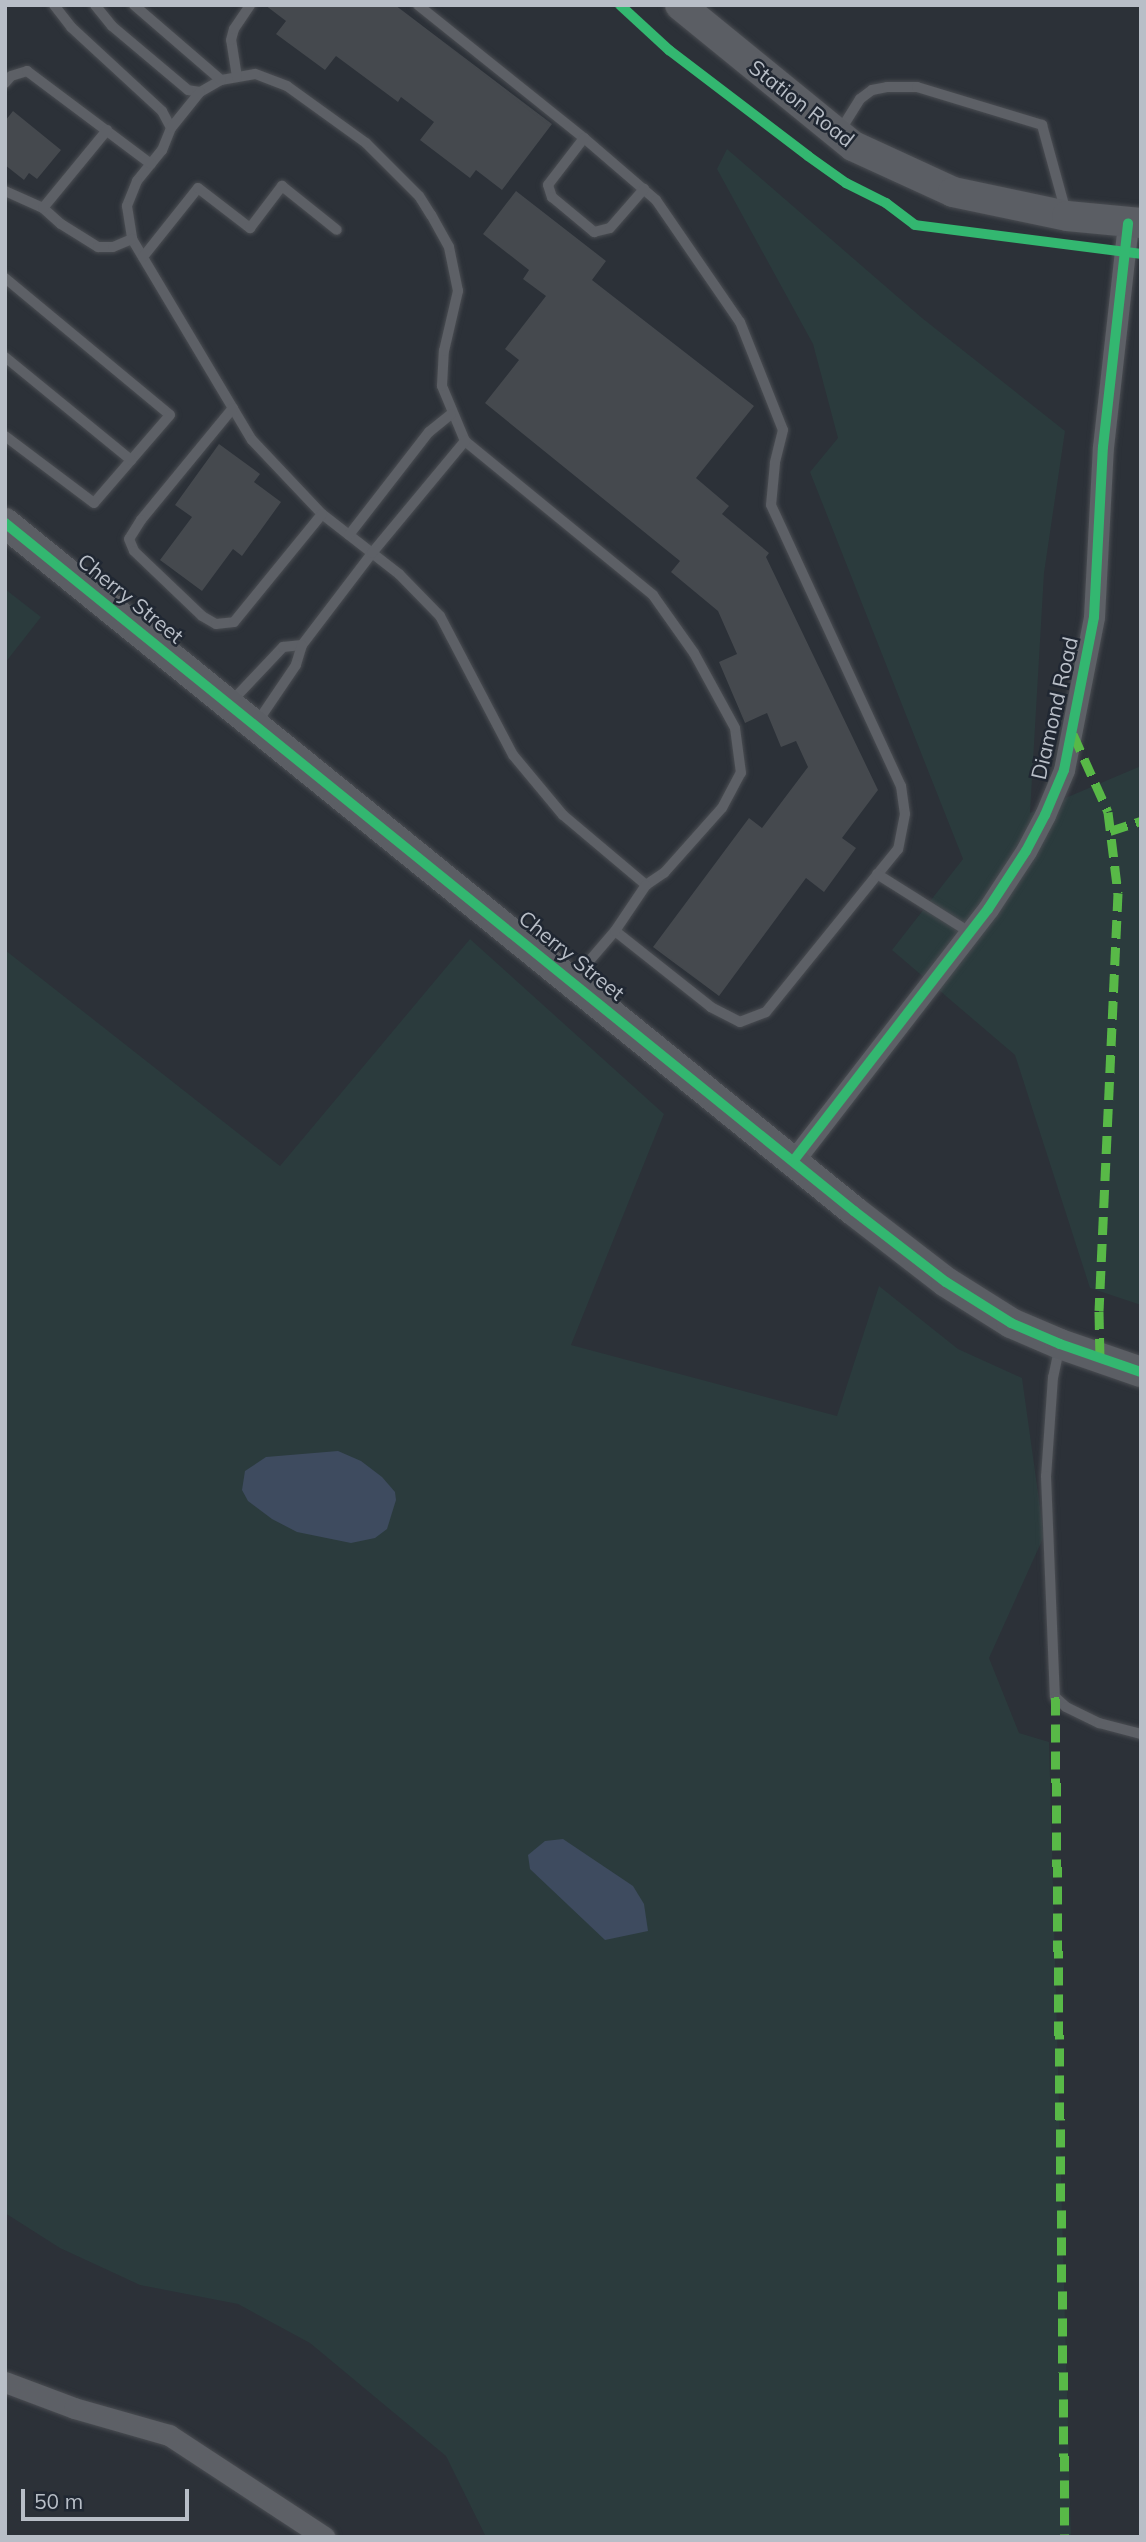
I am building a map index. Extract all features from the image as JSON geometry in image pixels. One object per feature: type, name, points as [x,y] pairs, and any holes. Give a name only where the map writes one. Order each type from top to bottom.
[{"type":"street","name":"Station Road","points":[[680,5],[853,146],[953,192],[1067,216],[1134,223]]},
{"type":"street","name":"Diamond Road","points":[[794,1160],[970,932],[1026,851],[1045,815],[1063,769],[1094,617],[1103,447],[1134,223]]},
{"type":"street","name":"Cherry Street","points":[[5,523],[230,702],[254,727],[573,980],[946,1282],[1011,1323],[1060,1344],[1141,1372]]},
{"type":"street","points":[[5,2382],[74,2408],[169,2435],[324,2537]]},
{"type":"lane","points":[[54,5],[71,27],[162,111],[171,128]]},
{"type":"lane","points":[[95,5],[98,13],[151,61],[188,90],[200,92]]},
{"type":"lane","points":[[134,5],[221,80]]},
{"type":"lane","points":[[237,78],[231,40],[234,29],[250,5]]},
{"type":"lane","points":[[418,5],[584,138],[656,200],[740,322],[783,430],[775,463],[771,505],[901,786],[905,814],[898,849],[766,1012],[740,1022],[711,1007],[615,931]]},
{"type":"lane","points":[[5,83],[11,76],[27,71],[151,164]]},
{"type":"lane","points":[[573,980],[615,931],[646,886],[664,873],[722,808],[741,773],[735,728],[694,653],[653,595],[465,441],[451,414],[442,386],[444,351],[458,291],[449,247],[419,197],[366,143],[288,86],[255,74],[221,80],[200,92],[171,128],[162,150],[137,181],[127,206],[132,239],[252,440],[323,514],[399,575],[440,616],[513,755],[563,815],[646,886]]},
{"type":"lane","points":[[838,134],[860,99],[872,90],[887,87],[917,87],[1042,125],[1067,216]]},
{"type":"lane","points":[[43,208],[107,131]]},
{"type":"lane","points":[[584,138],[548,185],[552,197],[594,232],[611,228],[645,190]]},
{"type":"lane","points":[[143,257],[198,188],[250,228],[282,186],[337,230]]},
{"type":"lane","points":[[5,191],[43,208],[61,224],[98,247],[113,247],[132,239]]},
{"type":"lane","points":[[5,278],[170,415],[94,503],[6,437]]},
{"type":"lane","points":[[5,357],[131,460]]},
{"type":"lane","points":[[233,408],[141,520],[130,539],[134,551],[202,616],[216,624],[234,622],[323,514]]},
{"type":"lane","points":[[349,535],[429,432],[451,414]]},
{"type":"lane","points":[[254,727],[296,665],[302,645],[372,553],[465,441]]},
{"type":"lane","points":[[230,702],[283,647],[302,645]]},
{"type":"lane","points":[[877,874],[970,932]]},
{"type":"lane","points":[[1060,1344],[1053,1377],[1046,1476],[1055,1698],[1066,1707],[1099,1723],[1141,1734]]},
{"type":"shaded area","points":[[727,149],[922,318],[1065,431],[1044,573],[1030,813],[1141,766],[1141,1305],[1090,1288],[1015,1055],[892,950],[963,859],[810,472],[838,438],[813,344],[717,169]]},
{"type":"shaded area","points":[[5,589],[41,617],[5,663]]},
{"type":"shaded area","points":[[470,939],[664,1114],[571,1345],[837,1416],[879,1286],[958,1349],[1022,1378],[1044,1536],[989,1658],[1019,1733],[1049,1742],[1071,2537],[486,2537],[446,2456],[310,2343],[238,2304],[140,2285],[60,2248],[5,2213],[5,950],[280,1166]]},
{"type":"water","points":[[338,1451],[361,1461],[382,1477],[395,1492],[396,1500],[387,1529],[375,1538],[351,1543],[297,1532],[272,1519],[248,1501],[242,1490],[245,1471],[266,1457]]},
{"type":"water","points":[[563,1839],[633,1886],[644,1904],[648,1931],[605,1940],[530,1869],[528,1855],[545,1841]]},
{"type":"building","points":[[265,5],[395,5],[552,124],[502,190],[476,170],[470,178],[420,140],[434,122],[401,97],[398,102],[336,56],[325,70],[276,34],[286,21]]},
{"type":"building","points":[[13,111],[61,150],[37,179],[29,173],[24,180],[5,165],[5,121]]},
{"type":"building","points":[[516,191],[606,261],[592,280],[754,406],[696,478],[729,506],[722,514],[769,553],[766,557],[878,790],[842,838],[856,848],[824,892],[806,878],[719,996],[653,947],[749,818],[762,828],[808,767],[796,741],[781,747],[767,713],[745,723],[719,662],[737,654],[718,611],[671,572],[680,561],[485,403],[519,360],[505,349],[546,296],[523,279],[529,270],[483,234]]},
{"type":"building","points":[[219,444],[260,474],[254,482],[281,502],[242,556],[233,549],[202,591],[160,560],[192,517],[175,505]]},
{"type":"marked path","points":[[1073,734],[1108,812],[1118,893],[1099,1311],[1100,1359]]},
{"type":"marked path","points":[[1110,831],[1141,821]]},
{"type":"marked path","points":[[1055,1697],[1065,2537]]},
{"type":"cycle path","points":[[620,5],[669,50],[808,156],[846,183],[886,203],[915,225],[1141,254]]},
{"type":"cycle path","points":[[794,1160],[988,909],[1026,851],[1064,770],[1094,617],[1103,447],[1128,223]]},
{"type":"cycle path","points":[[5,523],[854,1211],[946,1282],[1011,1323],[1060,1344],[1141,1372]]}]
